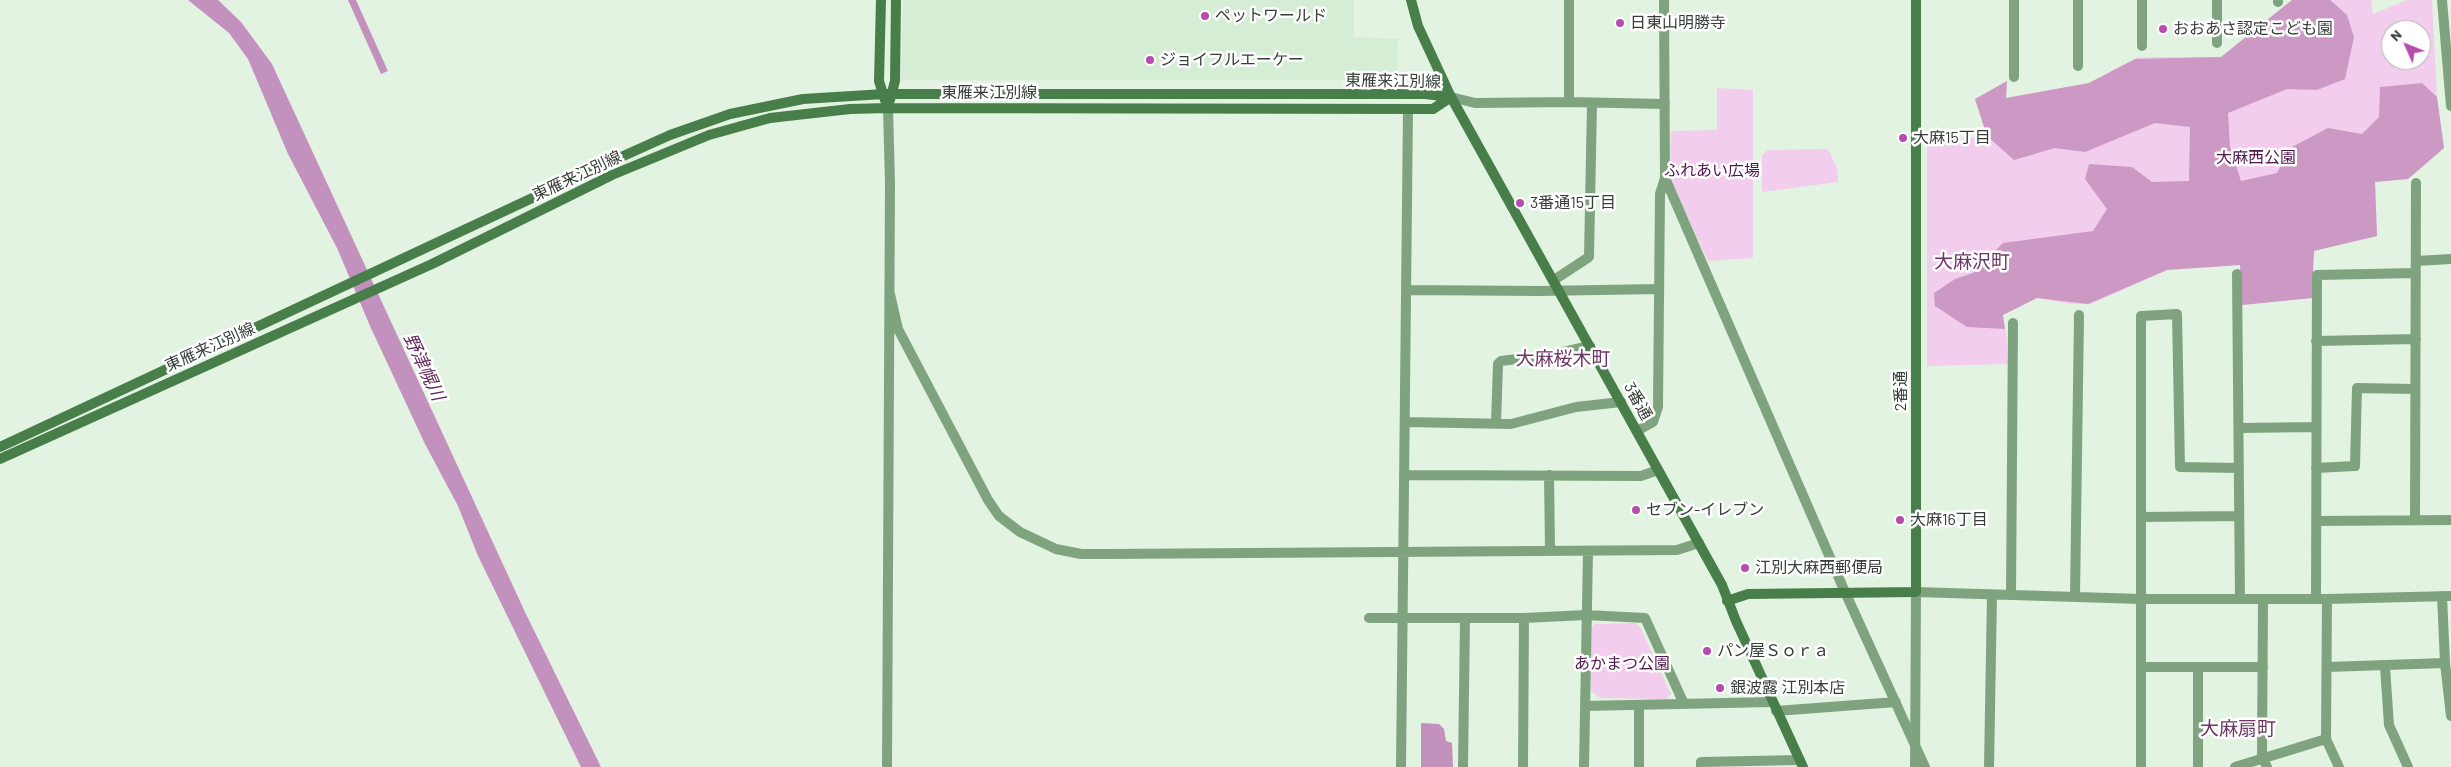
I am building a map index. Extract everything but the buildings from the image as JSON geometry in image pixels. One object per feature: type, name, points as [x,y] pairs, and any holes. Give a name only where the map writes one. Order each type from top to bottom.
[{"type":"main road","points":[[881,0],[880,81],[888,94]]},
{"type":"main road","points":[[888,108],[888,94],[895,80],[896,0]]},
{"type":"main road","name":"3番通","points":[[1411,0],[1424,41],[1451,97],[1722,584],[1727,600],[1801,764]]},
{"type":"main road","name":"2番通","points":[[1916,0],[1916,592]]},
{"type":"main road","name":"東雁来江別線","points":[[0,447],[590,171],[706,121],[803,99],[888,94],[1425,94],[1451,97]]},
{"type":"main road","name":"東雁来江別線","points":[[0,459],[419,269],[612,175],[709,134],[770,118],[850,109],[888,108],[1433,109],[1451,97]]},
{"type":"main road","points":[[1727,600],[1748,594],[1916,592]]},
{"type":"street","points":[[1569,0],[1569,102]]},
{"type":"street","points":[[1638,431],[1653,422],[1658,407],[1660,194],[1665,178],[1664,0]]},
{"type":"street","points":[[2014,0],[2014,77]]},
{"type":"street","points":[[2078,0],[2078,66]]},
{"type":"street","points":[[2142,0],[2142,46]]},
{"type":"street","points":[[2217,0],[2217,43]]},
{"type":"street","points":[[2442,0],[2451,106]]},
{"type":"street","points":[[1451,97],[1475,103],[1665,104]]},
{"type":"street","points":[[1554,280],[1589,257],[1592,103]]},
{"type":"street","points":[[887,767],[890,294],[890,135],[888,108]]},
{"type":"street","points":[[1401,767],[1402,552],[1406,475],[1408,109]]},
{"type":"street","points":[[1665,178],[1845,592],[1926,767]]},
{"type":"street","points":[[2415,520],[2416,183]]},
{"type":"street","points":[[2416,261],[2451,259]]},
{"type":"street","points":[[2316,599],[2317,275],[2416,273]]},
{"type":"street","points":[[2237,274],[2240,599]]},
{"type":"street","points":[[1406,290],[1659,289]]},
{"type":"street","points":[[890,294],[898,329],[988,500],[999,516],[1031,539],[1056,549],[1081,554],[1588,551],[1677,550],[1699,543]]},
{"type":"street","points":[[2075,597],[2079,314]]},
{"type":"street","points":[[2140,767],[2141,316],[2178,314],[2180,468],[2239,468]]},
{"type":"street","points":[[2011,596],[2013,323]]},
{"type":"street","points":[[2316,341],[2416,338]]},
{"type":"street","points":[[1496,423],[1498,364],[1501,361],[1550,355],[1590,346]]},
{"type":"street","points":[[2316,468],[2355,466],[2356,388],[2416,389]]},
{"type":"street","points":[[1406,422],[1511,424],[1576,407],[1622,402]]},
{"type":"street","points":[[2239,428],[2316,427]]},
{"type":"street","points":[[1406,475],[1641,476],[1658,470]]},
{"type":"street","points":[[1550,475],[1550,551]]},
{"type":"street","points":[[2141,517],[2239,516]]},
{"type":"street","points":[[2316,521],[2451,520]]},
{"type":"street","points":[[1584,767],[1588,551]]},
{"type":"street","points":[[1915,767],[1916,592],[2141,599],[2327,599],[2447,596],[2445,663],[2451,716]]},
{"type":"street","points":[[1989,767],[1992,595]]},
{"type":"street","points":[[2263,598],[2265,762]]},
{"type":"street","points":[[2327,599],[2326,739],[2338,767]]},
{"type":"street","points":[[1369,618],[1524,618],[1586,615],[1645,618],[1684,704]]},
{"type":"street","points":[[1463,767],[1465,618]]},
{"type":"street","points":[[1522,767],[1524,618]]},
{"type":"street","points":[[2327,667],[2384,667],[2445,663]]},
{"type":"street","points":[[2141,667],[2263,667]]},
{"type":"street","points":[[2198,667],[2198,767]]},
{"type":"street","points":[[2384,667],[2389,725],[2408,767]]},
{"type":"street","points":[[1585,706],[1684,704],[1774,706],[1896,702]]},
{"type":"street","points":[[1639,705],[1639,767]]},
{"type":"street","points":[[2235,767],[2265,762],[2326,739]]},
{"type":"street","points":[[1701,767],[1701,762],[1801,764]]},
{"type":"shaded area","points":[[188,0],[218,0],[241,22],[272,64],[525,612],[601,767],[581,767],[478,556],[458,506],[425,444],[370,326],[337,248],[288,154],[248,59],[229,33]]},
{"type":"shaded area","points":[[348,0],[356,0],[388,71],[381,74]]},
{"type":"shaded area","name":"ジョイフルエーケー","points":[[903,0],[1354,0],[1354,37],[1398,39],[1397,80],[901,80]]},
{"type":"shaded area","name":"大麻西公園","points":[[2292,0],[2330,0],[2347,15],[2354,37],[2345,79],[2317,90],[2287,89],[2228,113],[2230,147],[2241,181],[2277,173],[2290,148],[2328,128],[2362,134],[2379,117],[2380,87],[2422,83],[2437,97],[2444,148],[2408,179],[2375,182],[2377,236],[2314,251],[2312,298],[2242,305],[2240,265],[2167,270],[2088,304],[2037,298],[2003,315],[2005,329],[1967,327],[1935,306],[1934,293],[1955,279],[1973,273],[2003,243],[2093,231],[2107,209],[2085,179],[2089,164],[2132,167],[2152,182],[2189,181],[2190,127],[2155,123],[2085,152],[2055,148],[2014,160],[1987,136],[1975,99],[2007,81],[2006,98],[2089,83],[2135,59],[2221,57]]},
{"type":"shaded area","points":[[1421,723],[1439,724],[1444,729],[1446,741],[1452,743],[1453,767],[1421,767]]},
{"type":"green space","name":"大麻西公園","points":[[2292,0],[2371,0],[2373,14],[2407,0],[2432,0],[2437,97],[2444,148],[2408,179],[2375,182],[2377,236],[2314,248],[2312,298],[2242,305],[2240,265],[2167,270],[2091,304],[2072,304],[2037,298],[2000,316],[2006,332],[2008,364],[1927,366],[1927,144],[1987,136],[1975,99],[2007,81],[2006,98],[2089,83],[2138,57],[2221,57]]},
{"type":"green space","name":"ふれあい広場","points":[[1717,88],[1753,90],[1753,258],[1708,261],[1670,179],[1671,131],[1717,130]]},
{"type":"green space","points":[[1828,149],[1837,168],[1838,182],[1762,192],[1762,155],[1768,150]]},
{"type":"green space","name":"あかまつ公園","points":[[1635,623],[1640,627],[1671,694],[1666,699],[1600,698],[1591,691],[1589,629],[1595,624]]},
{"type":"place","name":"ペットワールド","points":[[1205,16]]},
{"type":"place","name":"日東山明勝寺","points":[[1620,23]]},
{"type":"place","name":"おおあさ認定こども園","points":[[2163,29]]},
{"type":"place","name":"ジョイフルエーケー","points":[[1150,60]]},
{"type":"place","name":"大麻15丁目","points":[[1903,138]]},
{"type":"place","name":"3番通15丁目","points":[[1520,203]]},
{"type":"place","name":"セブン-イレブン","points":[[1636,510]]},
{"type":"place","name":"大麻16丁目","points":[[1900,520]]},
{"type":"place","name":"江別大麻西郵便局","points":[[1745,568]]},
{"type":"place","name":"パン屋Ｓｏｒａ","points":[[1707,651]]},
{"type":"place","name":"銀波露 江別本店","points":[[1720,688]]},
{"type":"district","name":"大麻沢町","points":[[1972,262]]},
{"type":"district","name":"大麻桜木町","points":[[1563,359]]},
{"type":"district","name":"大麻扇町","points":[[2238,729]]},
{"type":"water label","name":"野津幌川","points":[[424,367]]}]
